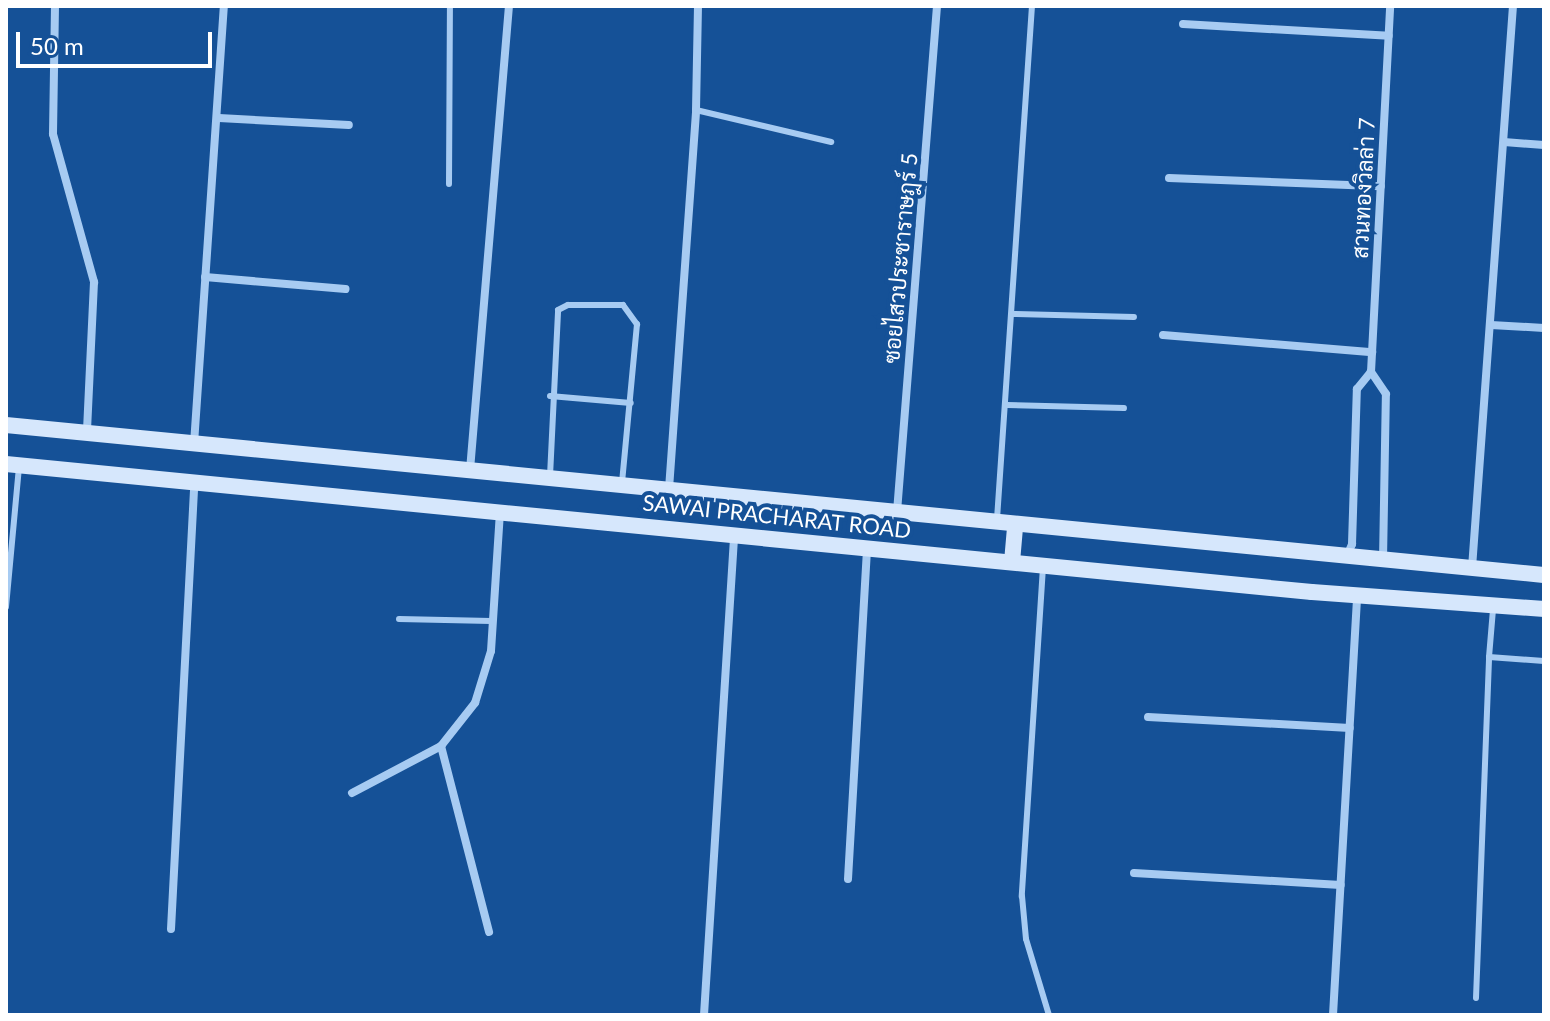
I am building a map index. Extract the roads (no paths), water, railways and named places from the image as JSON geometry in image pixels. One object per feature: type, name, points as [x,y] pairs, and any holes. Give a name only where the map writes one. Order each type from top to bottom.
[{"type":"main road","name":"SAWAI PRACHARAT ROAD","points":[[6,425],[1544,575]]},
{"type":"main road","name":"SAWAI PRACHARAT ROAD","points":[[13,464],[734,532],[1012,562],[1544,609]]},
{"type":"main road","points":[[1012,562],[1015,524]]},
{"type":"street","points":[[55,6],[53,134],[94,282],[87,433]]},
{"type":"street","points":[[194,444],[219,118],[224,6]]},
{"type":"street","points":[[470,471],[509,6]]},
{"type":"street","points":[[669,490],[696,110],[698,6]]},
{"type":"street","name":"ซอยไสวประชาราษฎร์ 5","points":[[897,512],[937,6]]},
{"type":"street","name":"สวนทองวิลล่า 7","points":[[1346,557],[1352,544],[1357,389],[1371,372],[1390,6]]},
{"type":"street","points":[[1472,569],[1513,6]]},
{"type":"street","points":[[1183,24],[1389,36]]},
{"type":"street","points":[[219,118],[349,125]]},
{"type":"street","points":[[1504,142],[1544,145]]},
{"type":"street","points":[[1169,178],[1381,186]]},
{"type":"street","points":[[205,277],[345,289]]},
{"type":"street","points":[[1491,325],[1544,328]]},
{"type":"street","points":[[1163,335],[1372,352]]},
{"type":"street","name":"สวนทองวิลล่า 7","points":[[1371,372],[1386,394],[1383,560]]},
{"type":"street","points":[[171,929],[194,483]]},
{"type":"street","points":[[352,793],[441,746],[485,681],[500,510]]},
{"type":"street","points":[[704,1015],[734,532]]},
{"type":"street","points":[[848,879],[867,547]]},
{"type":"street","points":[[1333,1015],[1357,593]]},
{"type":"street","points":[[1148,717],[1350,728]]},
{"type":"street","points":[[441,746],[489,932]]},
{"type":"street","points":[[1134,873],[1341,885]]},
{"type":"lane","points":[[449,184],[450,6]]},
{"type":"lane","points":[[997,522],[1032,6]]},
{"type":"lane","points":[[696,110],[831,142]]},
{"type":"lane","points":[[550,479],[550,396],[558,310],[568,305],[623,305],[637,324],[622,485]]},
{"type":"lane","points":[[1013,314],[1134,317]]},
{"type":"lane","points":[[550,396],[631,403]]},
{"type":"lane","points":[[1007,405],[1124,408]]},
{"type":"lane","points":[[6,607],[13,464]]},
{"type":"lane","points":[[1044,564],[1022,896],[1026,939],[1049,1015]]},
{"type":"lane","points":[[1476,998],[1489,657],[1494,605]]},
{"type":"lane","points":[[399,619],[491,621]]},
{"type":"lane","points":[[1489,657],[1544,661]]}]
